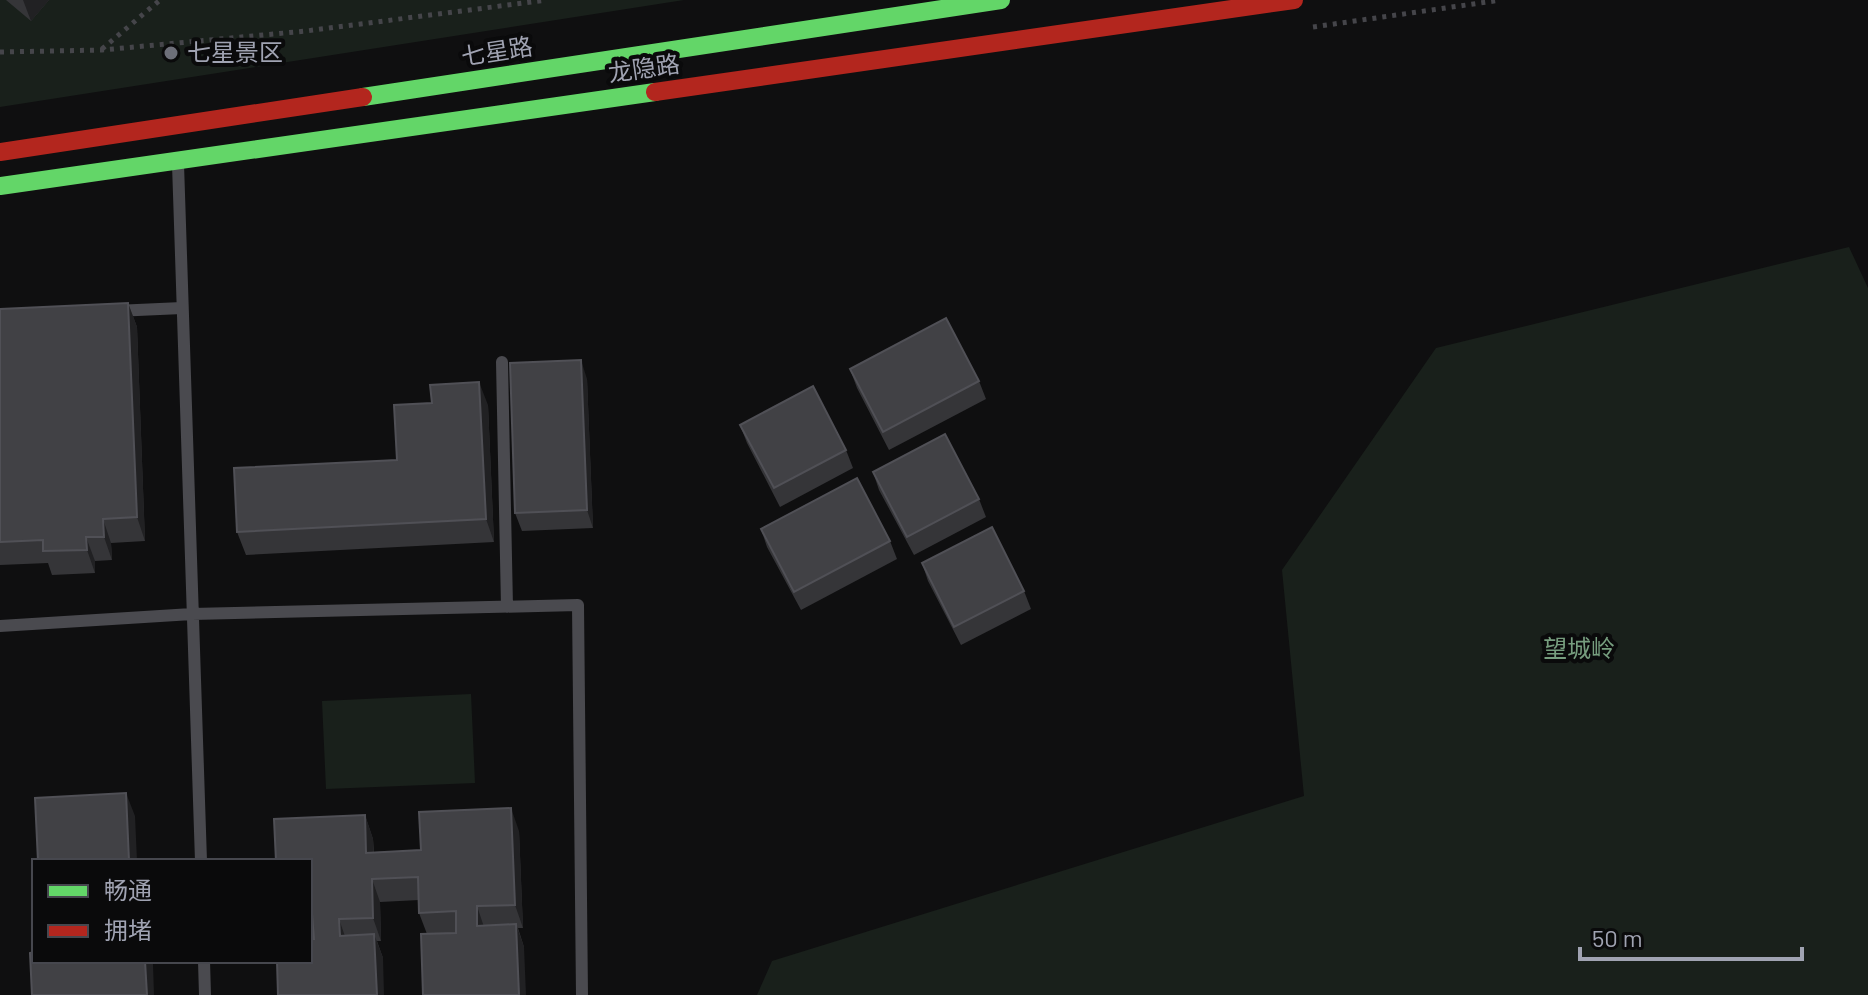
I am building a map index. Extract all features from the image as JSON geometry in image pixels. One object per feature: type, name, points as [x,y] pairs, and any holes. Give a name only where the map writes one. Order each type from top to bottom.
[{"type":"main road","name":"七星路","points":[[0,152],[177,143],[1001,0]]},
{"type":"main road","name":"龙隐路","points":[[0,186],[177,143],[1294,0]]},
{"type":"lane","points":[[177,143],[201,859]]},
{"type":"lane","points":[[106,311],[182,308]]},
{"type":"lane","points":[[502,362],[507,607]]},
{"type":"lane","points":[[0,626],[192,614],[578,605],[582,995]]},
{"type":"lane","points":[[204,963],[205,995]]},
{"type":"path","points":[[102,50],[160,0]]},
{"type":"path","points":[[0,52],[102,50],[306,31],[547,0]]},
{"type":"green space","name":"七星景区","points":[[0,0],[684,0],[0,107]]},
{"type":"green space","name":"望城岭","points":[[1849,247],[1868,288],[1868,995],[757,995],[772,961],[1304,796],[1282,570],[1436,348]]},
{"type":"green space","points":[[471,694],[475,783],[326,789],[322,701]]},
{"type":"building","points":[[128,303],[137,517],[103,519],[104,537],[86,537],[87,550],[43,551],[43,540],[0,542],[0,309]]},
{"type":"building","points":[[946,318],[979,381],[883,432],[850,369]]},
{"type":"building","points":[[581,360],[587,510],[515,513],[510,363]]},
{"type":"building","points":[[479,382],[486,519],[237,532],[234,468],[397,460],[394,405],[432,403],[430,385]]},
{"type":"building","points":[[813,386],[846,450],[774,488],[740,425]]},
{"type":"building","points":[[945,434],[979,499],[907,537],[873,472]]},
{"type":"building","points":[[857,478],[890,541],[794,592],[761,529]]},
{"type":"building","points":[[992,527],[1024,591],[954,627],[922,563]]},
{"type":"building","points":[[126,793],[129,859],[38,859],[35,798]]},
{"type":"building","points":[[511,808],[515,905],[477,906],[477,926],[516,924],[519,995],[423,995],[421,934],[456,933],[456,911],[419,913],[418,877],[372,879],[373,918],[339,919],[340,936],[374,934],[377,995],[278,995],[277,963],[312,963],[314,939],[312,859],[276,859],[274,819],[365,815],[366,853],[421,850],[419,812]]},
{"type":"building","points":[[30,953],[32,963],[145,963],[147,995],[32,995]]},
{"type":"traffic: fast","points":[[363,97],[1001,0]]},
{"type":"traffic: fast","points":[[0,186],[655,92]]},
{"type":"traffic: jam","points":[[655,92],[1294,0]]},
{"type":"traffic: jam","points":[[0,152],[363,97]]},
{"type":"place","name":"七星景区","points":[[171,53]]}]
